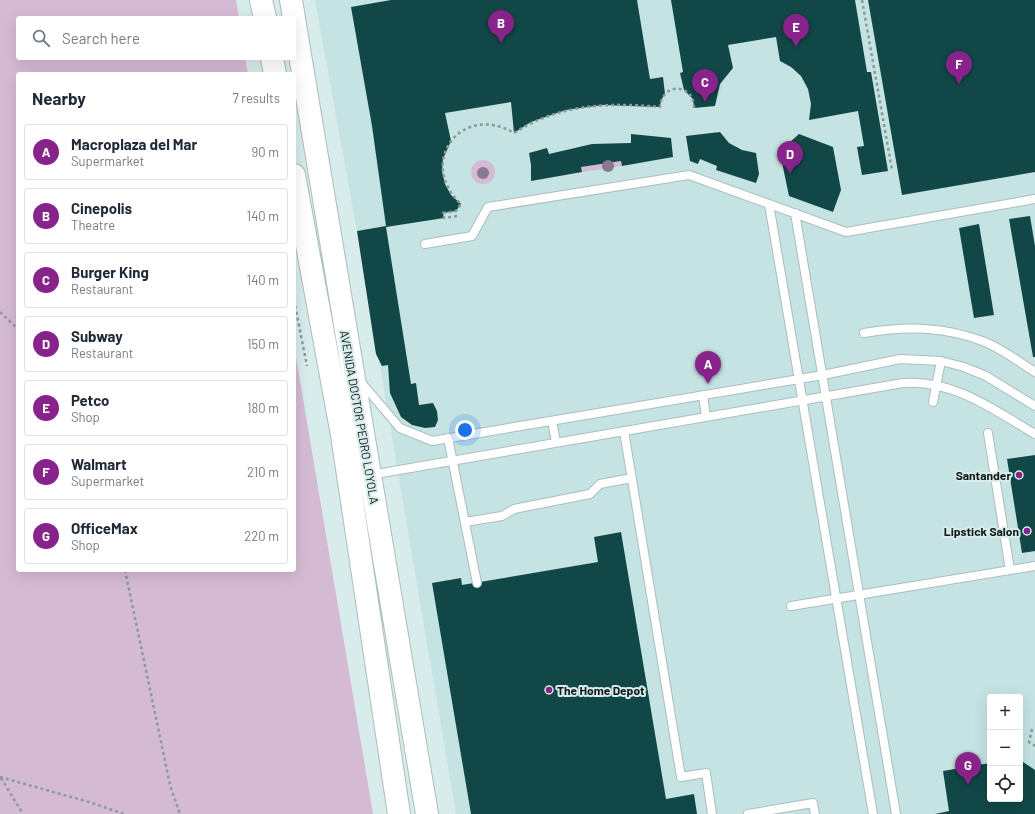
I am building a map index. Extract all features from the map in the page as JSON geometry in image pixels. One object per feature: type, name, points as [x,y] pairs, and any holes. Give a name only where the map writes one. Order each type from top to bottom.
[{"type":"main road","points":[[261,0],[265,16]]},
{"type":"main road","name":"AVENIDA DOCTOR PEDRO LOYOLA","points":[[291,0],[294,16]]},
{"type":"main road","name":"AVENIDA DOCTOR PEDRO LOYOLA","points":[[296,31],[351,369],[363,468],[427,814]]},
{"type":"main road","points":[[272,60],[275,72]]},
{"type":"main road","name":"AVENIDA DOCTOR PEDRO LOYOLA","points":[[296,187],[342,435],[399,814]]},
{"type":"lane","points":[[426,244],[472,236],[488,207],[689,175],[846,232],[1035,199]]},
{"type":"lane","points":[[769,204],[872,814]]},
{"type":"lane","points":[[796,213],[896,814]]},
{"type":"lane","points":[[864,333],[895,328],[940,329],[985,342],[1035,372]]},
{"type":"lane","points":[[351,369],[400,428],[432,441],[823,375],[900,359],[941,361],[964,366],[986,376],[1035,406]]},
{"type":"lane","points":[[932,402],[941,361]]},
{"type":"lane","points":[[342,435],[349,454],[363,468],[453,460],[903,383],[920,382],[958,391],[979,401],[1035,434]]},
{"type":"lane","points":[[703,395],[706,417]]},
{"type":"lane","points":[[552,421],[556,442]]},
{"type":"lane","points":[[624,431],[681,777],[706,773],[712,814]]},
{"type":"lane","points":[[988,433],[1010,570]]},
{"type":"lane","points":[[448,438],[477,583]]},
{"type":"lane","points":[[465,522],[502,516],[514,509],[590,494],[600,484],[632,478]]},
{"type":"lane","points":[[792,606],[1035,566]]},
{"type":"lane","points":[[748,814],[814,803],[815,814]]},
{"type":"path","points":[[862,0],[892,170]]},
{"type":"path","points":[[457,216],[444,218],[443,213],[456,211],[461,204],[452,195],[445,184],[442,171],[443,159],[452,141],[468,128],[491,124],[503,126],[514,133],[531,122],[548,115],[573,109],[621,104],[660,106],[663,96],[674,89],[684,90],[691,95],[694,108]]},
{"type":"path","points":[[0,312],[16,327]]},
{"type":"path","points":[[125,572],[170,785],[180,814]]},
{"type":"path","points":[[1032,729],[1029,742],[1035,746]]},
{"type":"path","points":[[1,777],[23,814]]},
{"type":"path","points":[[1,777],[89,802],[124,814]]},
{"type":"shaded area","points":[[0,0],[236,0],[239,16],[16,16],[16,60],[245,60],[248,72],[16,72],[16,572],[296,572],[296,357],[373,814],[0,814]]},
{"type":"shaded area","points":[[315,0],[1035,0],[1035,814],[456,814],[357,231]]},
{"type":"shaded area","points":[[483,160],[488,161],[494,167],[494,177],[488,183],[483,184],[478,183],[472,177],[471,172],[472,167],[478,161]]},
{"type":"shaded area","points":[[621,161],[622,166],[582,172],[581,167]]},
{"type":"building","points":[[391,0],[637,0],[650,79],[663,77],[665,94],[661,100],[660,107],[603,105],[566,110],[531,122],[514,133],[511,102],[445,113],[451,141],[443,159],[442,171],[445,184],[451,195],[461,204],[456,211],[443,213],[444,218],[386,227],[411,384],[416,383],[419,405],[433,403],[437,411],[438,420],[435,427],[425,428],[412,425],[401,417],[390,393],[388,365],[382,366],[376,354],[357,231],[386,226],[372,126],[351,7]]},
{"type":"building","points":[[671,0],[855,0],[867,72],[871,72],[888,171],[862,175],[857,147],[864,146],[858,111],[809,120],[811,104],[808,89],[801,76],[791,67],[780,61],[776,37],[728,45],[733,68],[720,84],[715,106],[694,108],[693,99],[684,90],[680,73],[683,72]]},
{"type":"building","points":[[868,0],[1035,0],[1035,172],[902,195]]},
{"type":"building","points":[[720,132],[729,143],[742,150],[756,153],[759,174],[756,183],[716,170],[717,166],[700,159],[698,164],[690,161],[686,136]]},
{"type":"building","points":[[631,134],[671,138],[673,157],[622,166],[621,161],[581,167],[582,172],[531,181],[529,153],[547,148],[549,154],[592,144],[631,143]]},
{"type":"building","points":[[799,134],[833,147],[841,190],[833,212],[789,196],[779,148],[790,142]]},
{"type":"building","points":[[1030,216],[1035,246],[1035,357],[1033,357],[1009,219]]},
{"type":"building","points":[[979,224],[994,315],[974,318],[959,228]]},
{"type":"building","points":[[1035,455],[1035,551],[1022,553],[1007,459]]},
{"type":"building","name":"The Home Depot","points":[[621,532],[666,799],[694,794],[697,814],[471,814],[432,583],[461,578],[462,585],[598,562],[594,537]]},
{"type":"building","points":[[1023,762],[1035,770],[1035,814],[935,814],[949,811],[943,771],[987,764],[987,802],[1023,802]]},
{"type":"place","name":"Cinepolis","points":[[501,43]]},
{"type":"place","name":"Petco","points":[[796,47]]},
{"type":"place","name":"Walmart","points":[[959,84]]},
{"type":"place","name":"Burger King","points":[[705,102]]},
{"type":"place","name":"Subway","points":[[790,174]]},
{"type":"place","name":"Macroplaza del Mar","points":[[708,384]]},
{"type":"place","name":"Santander","points":[[1019,475]]},
{"type":"place","name":"Lipstick Salon","points":[[1027,531]]},
{"type":"place","name":"The Home Depot","points":[[549,690]]},
{"type":"place","name":"OfficeMax","points":[[968,785]]}]
